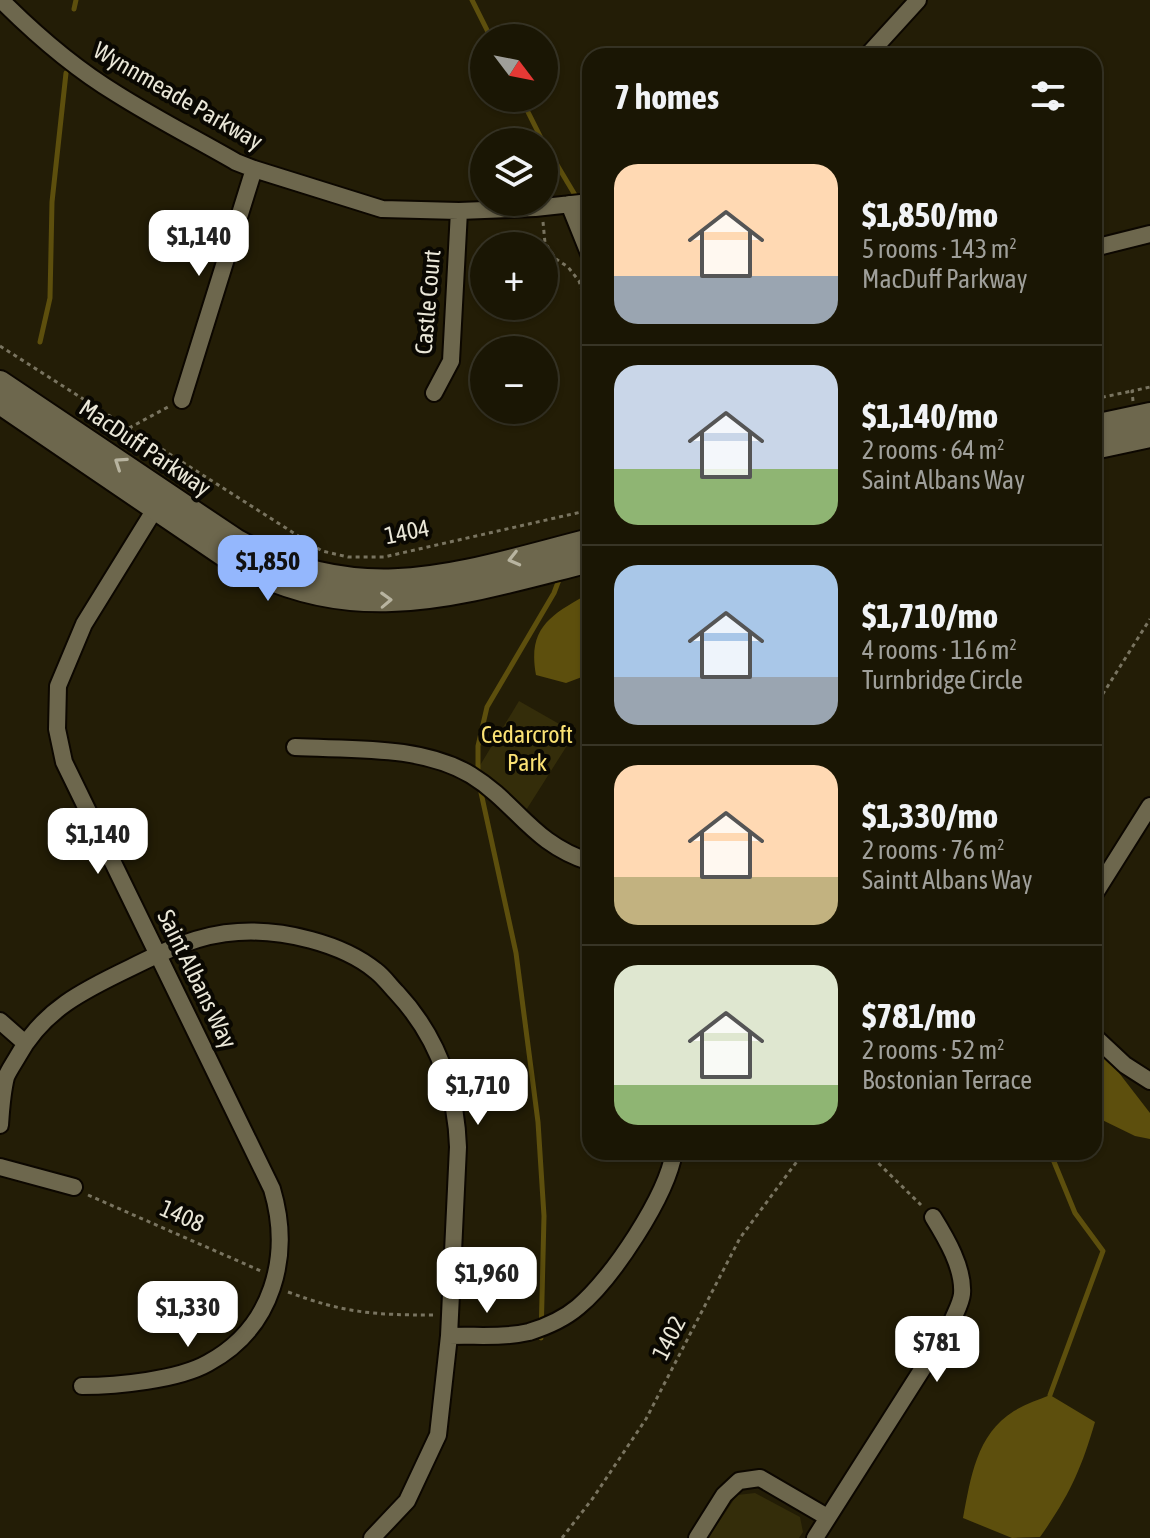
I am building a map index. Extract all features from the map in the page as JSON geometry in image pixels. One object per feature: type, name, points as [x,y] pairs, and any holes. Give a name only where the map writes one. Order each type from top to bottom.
[{"type":"street","name":"Wynnmeade Parkway","points":[[1,0],[27,27],[116,94],[236,162],[382,209],[470,211]]},
{"type":"street","points":[[874,48],[918,0]]},
{"type":"street","points":[[182,400],[254,169]]},
{"type":"street","name":"Wynnmeade Parkway","points":[[558,205],[582,203]]},
{"type":"street","points":[[569,204],[582,236]]},
{"type":"street","name":"Castle Court","points":[[434,393],[451,361],[459,211]]},
{"type":"street","points":[[1102,246],[1150,234]]},
{"type":"street","name":"MacDuff Parkway","points":[[0,382],[250,571],[292,588],[334,598],[390,601],[446,596],[582,563]]},
{"type":"street","name":"MacDuff Parkway","points":[[0,403],[160,501],[258,553],[295,568],[335,578],[386,581],[444,575],[582,542]]},
{"type":"street","points":[[1102,424],[1150,414]]},
{"type":"street","points":[[1102,446],[1150,436]]},
{"type":"street","name":"Saint Albans Way","points":[[160,501],[84,624],[58,686],[57,729],[64,762],[272,1189],[281,1249],[274,1283]]},
{"type":"street","points":[[295,747],[413,756],[471,775],[544,840],[563,853],[582,859]]},
{"type":"street","points":[[1102,884],[1144,829],[1150,806]]},
{"type":"street","points":[[0,1125],[7,1075],[29,1035],[57,1007],[158,954],[196,939],[237,932],[279,932],[319,943],[376,970],[411,1008],[431,1038],[449,1081],[457,1117],[449,1336],[438,1435],[407,1501],[372,1538]]},
{"type":"street","points":[[0,1021],[25,1043]]},
{"type":"street","points":[[1102,1043],[1125,1065],[1150,1081]]},
{"type":"street","points":[[449,1336],[503,1336],[532,1331],[578,1307],[616,1263],[661,1192],[671,1160]]},
{"type":"street","points":[[0,1167],[74,1187]]},
{"type":"street","points":[[815,1538],[951,1324],[962,1295],[959,1273],[947,1240],[933,1217]]},
{"type":"street","points":[[82,1386],[115,1386],[206,1365],[239,1342],[266,1306],[274,1283]]},
{"type":"street","points":[[697,1538],[724,1495],[739,1481],[760,1478],[827,1517]]},
{"type":"path","points":[[539,216],[545,243],[556,259],[568,267],[579,281],[582,291]]},
{"type":"path","name":"1404","points":[[0,346],[322,551],[348,557],[384,557],[582,512]]},
{"type":"path","points":[[1102,397],[1132,391]]},
{"type":"path","points":[[129,428],[182,400]]},
{"type":"path","points":[[1102,695],[1150,619]]},
{"type":"path","name":"1402","points":[[562,1538],[646,1419],[740,1238],[798,1160]]},
{"type":"path","points":[[875,1160],[933,1217]]},
{"type":"path","name":"1408","points":[[74,1187],[99,1202],[339,1310],[376,1315],[450,1314]]},
{"type":"green space","name":"Cedarcroft Park","points":[[519,701],[575,733],[523,815],[476,772]]},
{"type":"green space","points":[[755,1493],[800,1517],[803,1532],[799,1538],[708,1538],[737,1495]]},
{"type":"shaded area","points":[[582,598],[582,677],[566,683],[536,675],[534,659],[539,633],[564,608]]},
{"type":"shaded area","points":[[1102,1056],[1116,1069],[1150,1113],[1150,1139],[1135,1136],[1102,1120]]},
{"type":"shaded area","points":[[1050,1395],[1095,1422],[1073,1482],[1040,1537],[1012,1538],[963,1518],[977,1458],[991,1432],[1014,1411]]},
{"type":"waterway","points":[[74,9],[76,0]]},
{"type":"waterway","points":[[472,0],[484,24]]},
{"type":"waterway","points":[[40,342],[50,298],[52,202],[66,73]]},
{"type":"waterway","points":[[528,112],[536,128]]},
{"type":"waterway","points":[[558,166],[578,200]]},
{"type":"waterway","points":[[478,774],[478,746],[487,707],[554,593],[560,577]]},
{"type":"waterway","points":[[480,788],[516,953],[538,1122],[544,1216],[541,1338]]},
{"type":"waterway","points":[[1050,1395],[1103,1251],[1075,1213],[1053,1160]]}]
